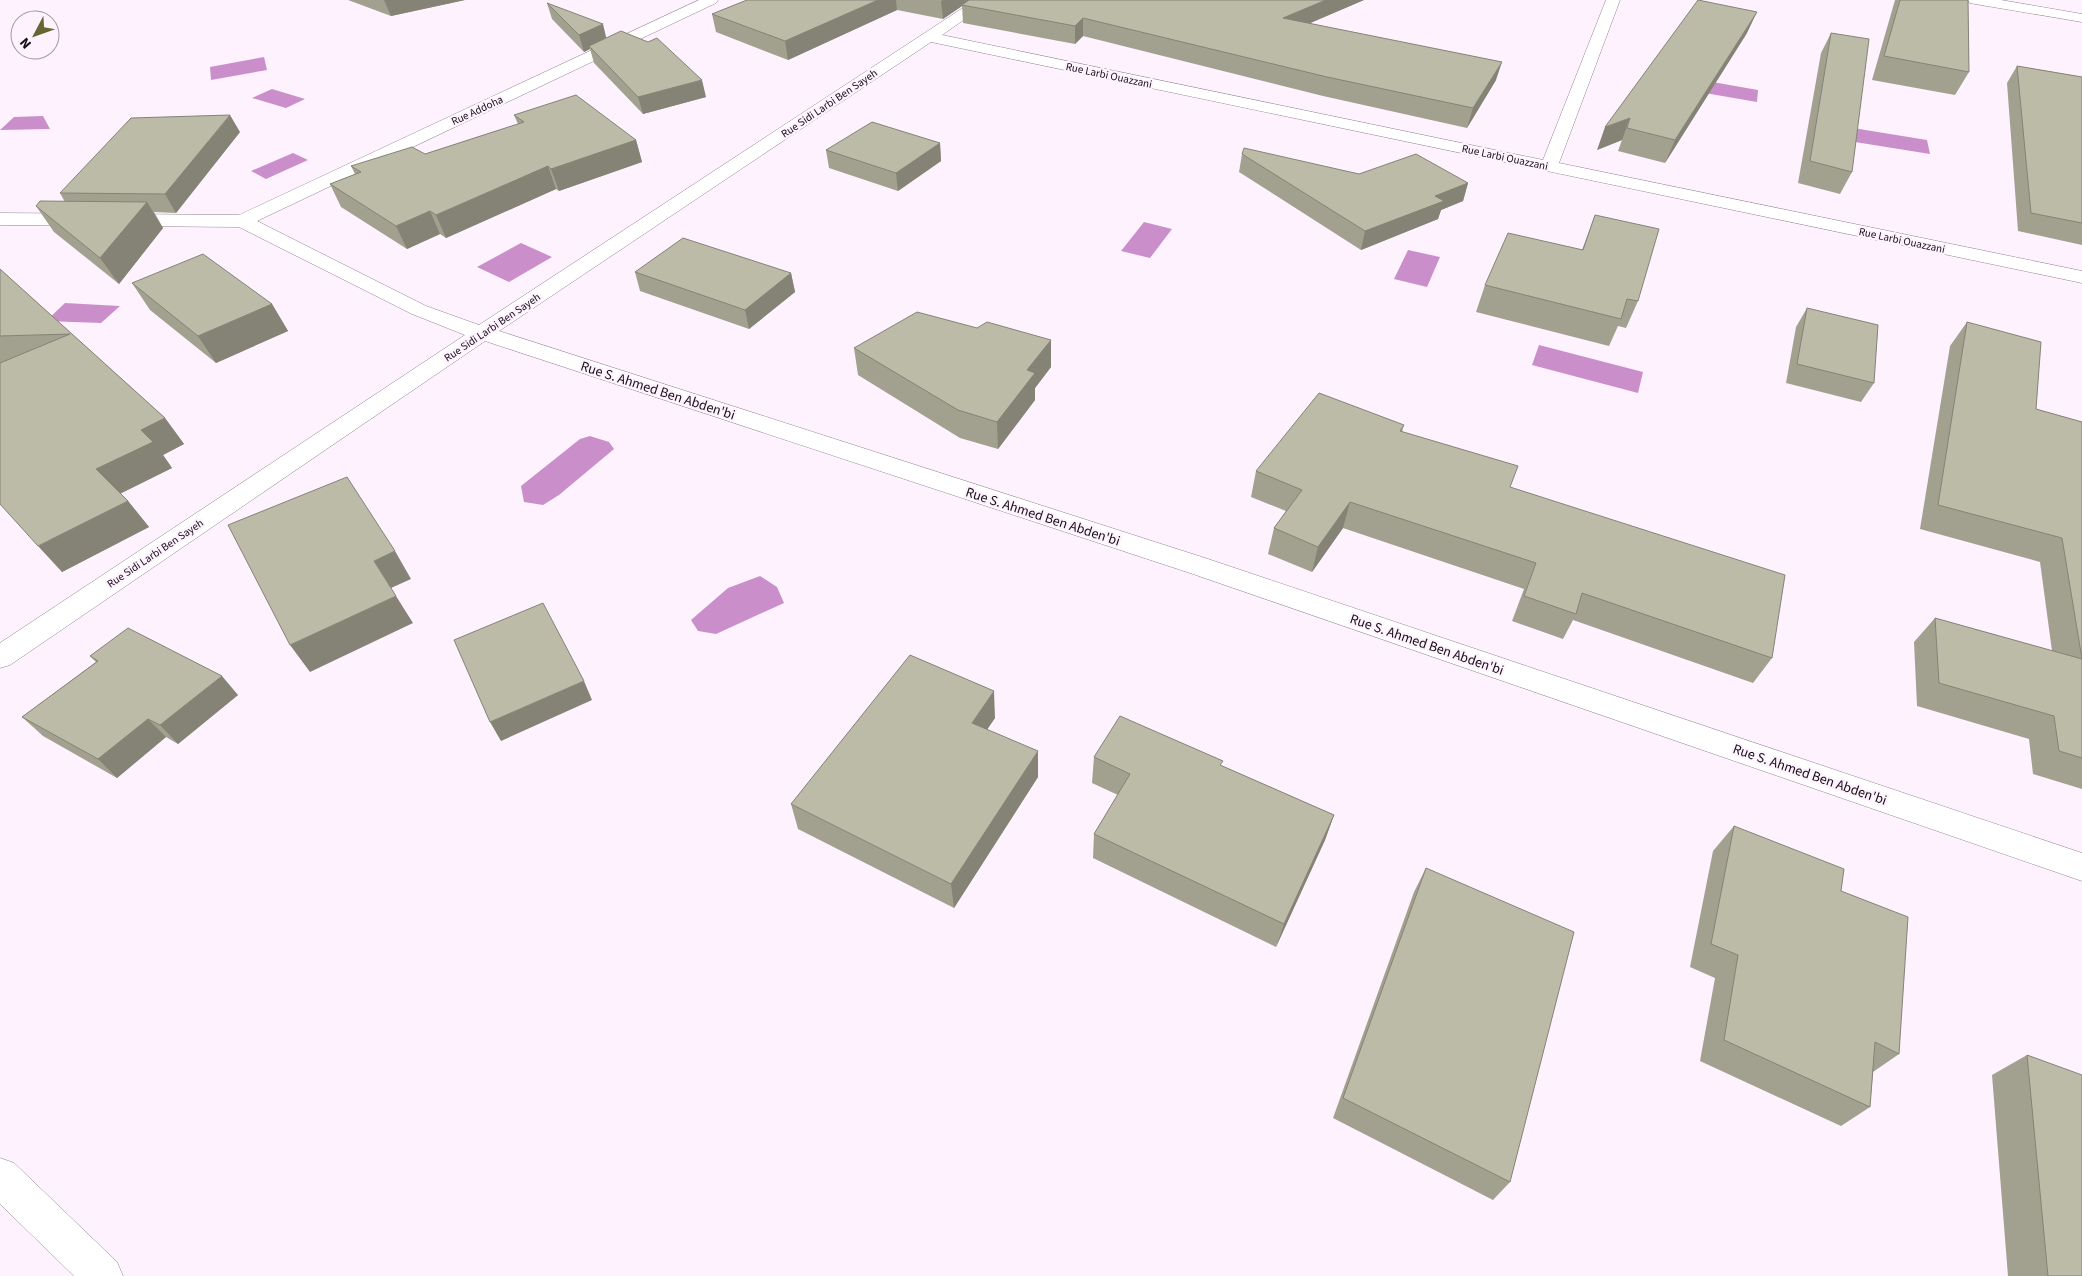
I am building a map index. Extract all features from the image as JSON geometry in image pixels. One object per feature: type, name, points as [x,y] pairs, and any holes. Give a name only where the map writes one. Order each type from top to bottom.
[{"type":"street","name":"Rue Addoha","points":[[242,221],[711,0]]},
{"type":"street","name":"Rue Sidi Larbi Ben Sayeh","points":[[0,657],[985,0]]},
{"type":"street","points":[[1549,166],[1613,0]]},
{"type":"street","points":[[1975,0],[2082,18]]},
{"type":"street","name":"Rue Larbi Ouazzani","points":[[928,37],[2082,277]]},
{"type":"street","name":"Rue S. Ahmed Ben Abden'bi","points":[[0,219],[242,221],[419,310],[482,334],[1199,566],[2082,867]]},
{"type":"street","points":[[0,1177],[103,1276]]},
{"type":"shaded area","points":[[264,57],[267,70],[211,80],[210,67]]},
{"type":"shaded area","points":[[1701,80],[1758,90],[1757,102],[1699,92]]},
{"type":"shaded area","points":[[272,89],[305,99],[286,108],[252,98]]},
{"type":"shaded area","points":[[43,116],[50,129],[0,130],[14,117]]},
{"type":"shaded area","points":[[1853,128],[1927,140],[1930,154],[1855,142]]},
{"type":"shaded area","points":[[293,153],[308,160],[266,179],[251,171]]},
{"type":"shaded area","points":[[1144,222],[1172,229],[1150,258],[1121,251]]},
{"type":"shaded area","points":[[521,243],[552,257],[509,282],[477,267]]},
{"type":"shaded area","points":[[1408,250],[1440,257],[1427,287],[1394,279]]},
{"type":"shaded area","points":[[65,303],[120,306],[101,323],[46,321]]},
{"type":"shaded area","points":[[1539,345],[1643,372],[1638,393],[1532,365]]},
{"type":"shaded area","points":[[590,436],[609,442],[614,449],[559,495],[543,505],[524,502],[521,486],[580,439]]},
{"type":"shaded area","points":[[760,576],[777,587],[784,603],[716,634],[698,631],[691,620],[728,588]]},
{"type":"building","points":[[747,0],[878,0],[785,41],[712,14]]},
{"type":"building","points":[[969,0],[1326,0],[1283,18],[1502,62],[1473,108],[1327,77],[1083,18],[1075,26],[962,5]]},
{"type":"building","points":[[1698,0],[1757,12],[1675,140],[1627,128],[1630,118],[1605,127]]},
{"type":"building","points":[[1900,0],[1968,0],[1969,72],[1884,56]]},
{"type":"building","points":[[547,3],[603,24],[579,35]]},
{"type":"building","points":[[621,31],[648,42],[657,38],[702,80],[638,97],[589,46]]},
{"type":"building","points":[[1831,33],[1869,39],[1852,172],[1810,161]]},
{"type":"building","points":[[2017,66],[2082,77],[2082,223],[2031,213]]},
{"type":"building","points":[[576,95],[636,140],[551,169],[548,166],[436,215],[430,211],[396,226],[330,184],[361,172],[351,166],[412,147],[425,154],[524,122],[514,115]]},
{"type":"building","points":[[230,115],[165,194],[60,193],[131,118]]},
{"type":"building","points":[[872,122],[940,143],[896,173],[826,150]]},
{"type":"building","points":[[1244,148],[1359,174],[1416,154],[1468,183],[1435,196],[1444,201],[1365,231],[1242,154]]},
{"type":"building","points":[[40,201],[147,202],[100,258],[36,206]]},
{"type":"building","points":[[1595,215],[1659,229],[1638,301],[1627,299],[1621,319],[1485,285],[1508,233],[1583,250]]},
{"type":"building","points":[[683,238],[791,273],[745,310],[635,272]]},
{"type":"building","points":[[203,254],[272,304],[198,336],[132,283]]},
{"type":"building","points":[[0,269],[165,418],[141,430],[153,442],[96,469],[128,501],[38,546],[0,504],[0,363],[70,334],[0,336]]},
{"type":"building","points":[[1807,308],[1878,325],[1874,383],[1797,364]]},
{"type":"building","points":[[917,312],[977,328],[987,322],[1051,340],[1027,370],[1035,373],[997,422],[958,410],[854,348]]},
{"type":"building","points":[[1967,322],[2041,342],[2036,409],[2082,422],[2082,659],[2062,538],[1938,505]]},
{"type":"building","points":[[1319,393],[1404,425],[1400,431],[1518,466],[1510,487],[1785,575],[1772,658],[1582,593],[1576,614],[1524,596],[1536,563],[1350,502],[1318,547],[1274,528],[1302,490],[1256,471]]},
{"type":"building","points":[[347,477],[395,551],[374,561],[396,596],[290,645],[228,525]]},
{"type":"building","points":[[543,603],[584,681],[490,722],[454,640]]},
{"type":"building","points":[[1935,618],[2082,659],[2082,758],[2059,751],[2054,716],[1939,683]]},
{"type":"building","points":[[128,628],[222,676],[160,725],[148,719],[98,759],[22,717],[98,661],[90,656]]},
{"type":"building","points":[[910,655],[994,691],[972,723],[1038,751],[951,884],[791,804]]},
{"type":"building","points":[[1120,716],[1223,761],[1220,765],[1334,815],[1284,924],[1094,834],[1130,774],[1094,757]]},
{"type":"building","points":[[1734,826],[1844,869],[1841,891],[1908,917],[1899,1054],[1875,1042],[1870,1107],[1724,1040],[1738,955],[1711,944]]},
{"type":"building","points":[[1426,868],[1574,932],[1510,1182],[1343,1098]]},
{"type":"building","points":[[2027,1055],[2082,1075],[2082,1276],[2048,1276]]}]
